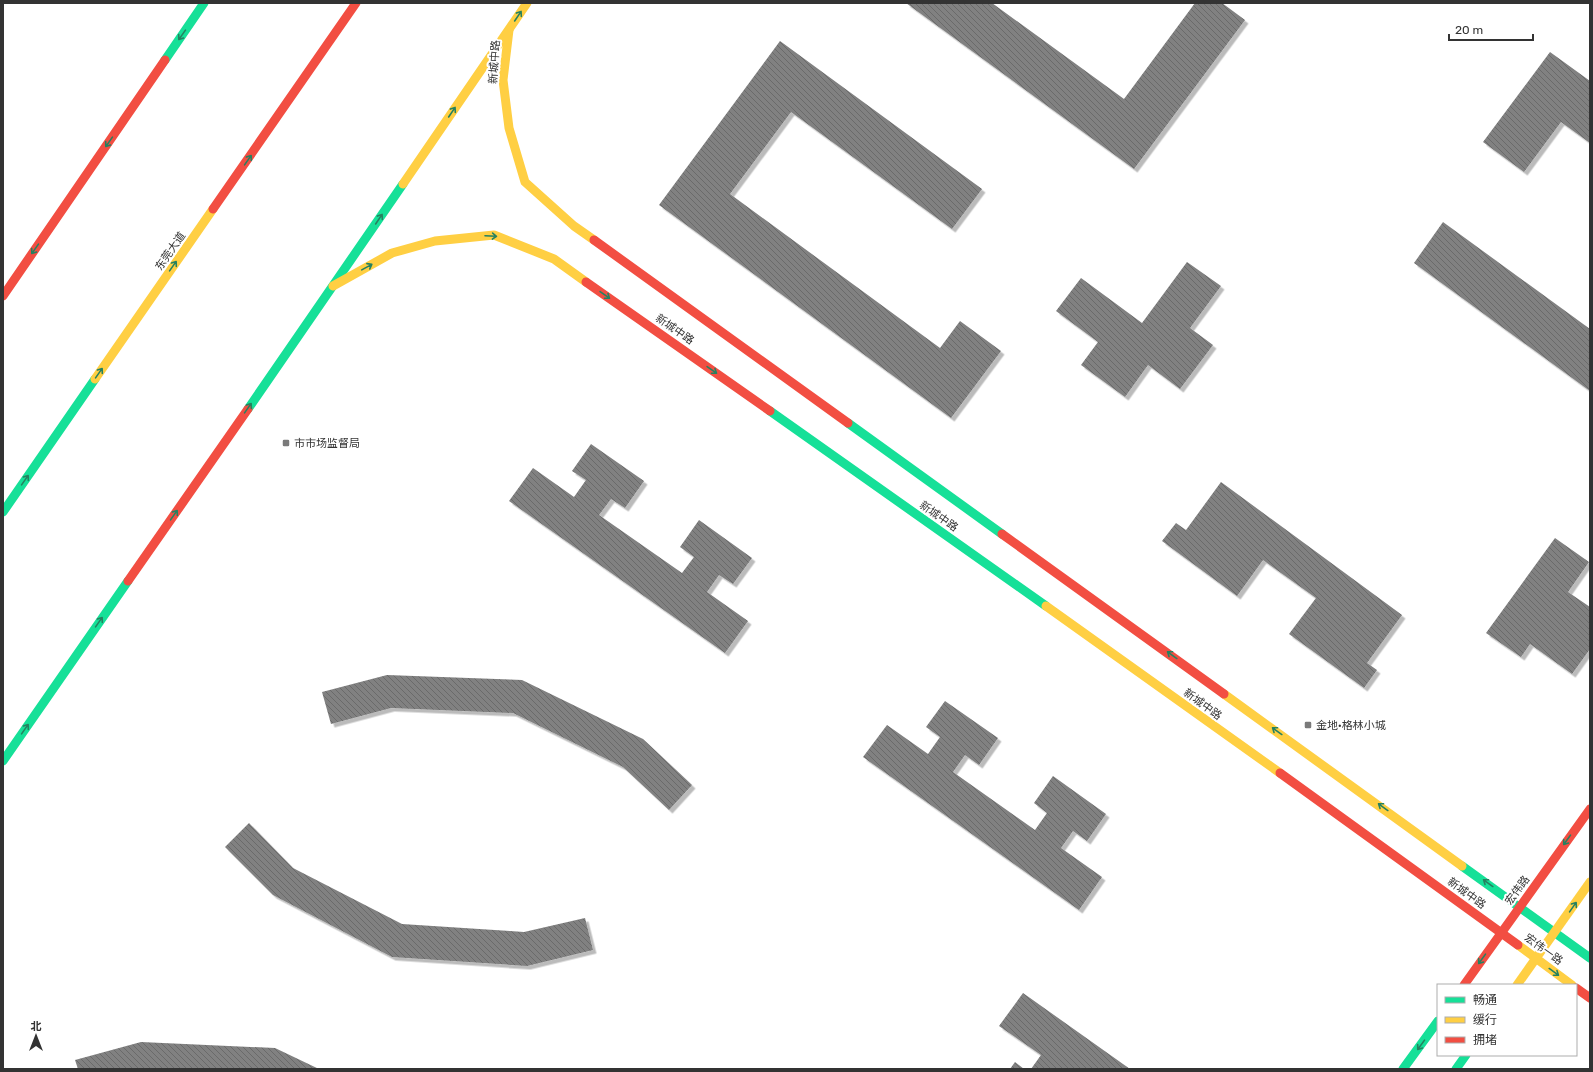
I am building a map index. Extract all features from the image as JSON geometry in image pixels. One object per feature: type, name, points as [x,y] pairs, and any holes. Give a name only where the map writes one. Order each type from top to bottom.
[{"type":"main road","points":[[3,296],[204,3]]},
{"type":"main road","name":"东莞大道","points":[[3,512],[356,3]]},
{"type":"main road","points":[[3,761],[333,286],[527,3]]},
{"type":"main road","name":"新城中路","points":[[509,30],[504,80],[510,128],[525,182],[574,226],[1520,906]]},
{"type":"main road","name":"新城中路","points":[[333,286],[392,253],[434,241],[494,235],[554,259],[972,554],[1501,933]]},
{"type":"main road","name":"宏伟路","points":[[1465,984],[1590,808]]},
{"type":"main road","points":[[1518,984],[1590,882]]},
{"type":"main road","name":"宏伟一路","points":[[1520,906],[1590,958]]},
{"type":"main road","name":"宏伟一路","points":[[1501,933],[1571,984]]},
{"type":"main road","points":[[1577,989],[1590,998]]},
{"type":"main road","points":[[1404,1069],[1437,1022]]},
{"type":"main road","points":[[1456,1069],[1465,1056]]},
{"type":"building","points":[[906,3],[992,3],[1124,99],[1195,3],[1222,3],[1245,20],[1134,169]]},
{"type":"building","points":[[780,41],[982,189],[952,229],[791,112],[730,194],[940,348],[960,321],[1001,351],[951,418],[659,205]]},
{"type":"building","points":[[1550,52],[1590,81],[1590,143],[1561,122],[1524,172],[1483,142]]},
{"type":"building","points":[[1443,222],[1590,329],[1590,391],[1414,263]]},
{"type":"building","points":[[1187,262],[1221,286],[1190,328],[1213,345],[1180,389],[1148,365],[1125,397],[1081,365],[1098,342],[1056,311],[1081,278],[1142,323]]},
{"type":"building","points":[[591,444],[644,481],[625,508],[611,499],[599,515],[682,573],[694,557],[680,547],[699,520],[752,558],[733,584],[719,575],[707,592],[748,621],[725,653],[509,501],[533,468],[574,497],[586,480],[572,471]]},
{"type":"building","points":[[1221,482],[1402,615],[1367,663],[1377,670],[1364,688],[1289,634],[1316,598],[1263,560],[1237,596],[1162,541],[1176,523],[1186,530]]},
{"type":"building","points":[[1555,538],[1589,562],[1568,592],[1590,607],[1590,649],[1572,674],[1530,644],[1521,657],[1486,633]]},
{"type":"building","points":[[387,675],[522,680],[643,739],[692,785],[669,810],[623,767],[513,713],[391,708],[331,724],[322,692]]},
{"type":"building","points":[[945,701],[998,738],[979,765],[965,755],[953,772],[1035,830],[1047,813],[1034,803],[1053,776],[1106,814],[1087,841],[1073,831],[1061,848],[1102,877],[1079,910],[863,757],[887,725],[928,754],[940,737],[926,727]]},
{"type":"building","points":[[249,823],[293,868],[402,924],[524,932],[585,918],[593,950],[527,966],[392,957],[273,895],[225,847]]},
{"type":"building","points":[[1023,993],[1130,1069],[1031,1069],[1041,1055],[999,1026]]},
{"type":"building","points":[[141,1042],[275,1048],[319,1069],[78,1069],[75,1060]]},
{"type":"building","points":[[1015,1062],[1024,1069],[1010,1069]]},
{"type":"traffic: fast","points":[[165,60],[204,3]]},
{"type":"traffic: fast","points":[[248,409],[403,184]]},
{"type":"traffic: fast","points":[[3,512],[95,379]]},
{"type":"traffic: fast","points":[[770,411],[1046,606]]},
{"type":"traffic: fast","points":[[848,423],[1002,534]]},
{"type":"traffic: fast","points":[[3,761],[128,581]]},
{"type":"traffic: fast","points":[[1462,866],[1590,958]]},
{"type":"traffic: fast","points":[[1403,1069],[1437,1022]]},
{"type":"traffic: fast","points":[[1456,1069],[1465,1056]]},
{"type":"traffic: slow","points":[[403,184],[527,3]]},
{"type":"traffic: slow","points":[[509,30],[503,80],[509,128],[525,182],[574,226],[594,240]]},
{"type":"traffic: slow","points":[[95,379],[213,209]]},
{"type":"traffic: slow","points":[[333,286],[392,253],[435,241],[494,235],[554,259],[586,282]]},
{"type":"traffic: slow","points":[[1046,606],[1280,773]]},
{"type":"traffic: slow","points":[[1224,694],[1462,866]]},
{"type":"traffic: slow","points":[[1518,984],[1590,882]]},
{"type":"traffic: slow","points":[[1518,945],[1571,984]]},
{"type":"traffic: jam","points":[[213,209],[356,3]]},
{"type":"traffic: jam","points":[[3,296],[165,60]]},
{"type":"traffic: jam","points":[[594,240],[848,423]]},
{"type":"traffic: jam","points":[[586,282],[770,411]]},
{"type":"traffic: jam","points":[[128,581],[248,409]]},
{"type":"traffic: jam","points":[[1002,534],[1224,694]]},
{"type":"traffic: jam","points":[[1280,773],[1518,945]]},
{"type":"traffic: jam","points":[[1465,984],[1590,809]]},
{"type":"traffic: jam","points":[[1577,989],[1590,998]]},
{"type":"place","name":"市市场监督局","points":[[286,443]]},
{"type":"place","name":"金地·格林小城","points":[[1308,725]]}]
